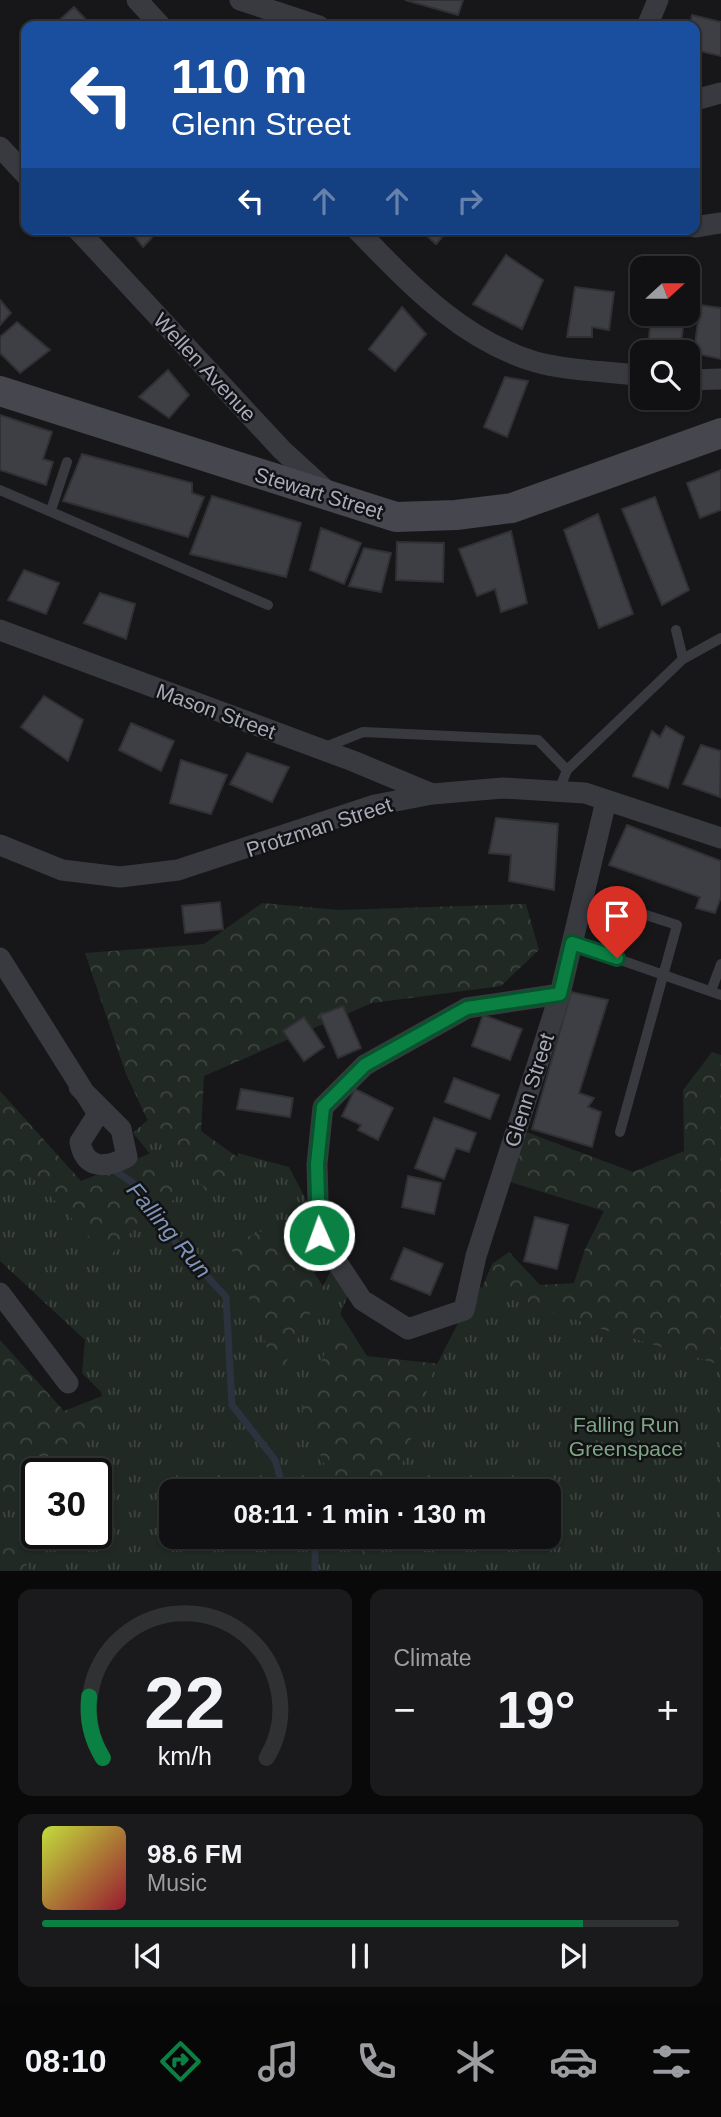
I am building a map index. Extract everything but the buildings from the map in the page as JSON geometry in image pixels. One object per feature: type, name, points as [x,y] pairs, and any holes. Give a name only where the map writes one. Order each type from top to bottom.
[{"type":"street","points":[[137,0],[156,21]]},
{"type":"street","points":[[240,0],[304,21]]},
{"type":"street","points":[[649,21],[658,0]]},
{"type":"street","points":[[700,99],[721,93]]},
{"type":"street","points":[[0,147],[21,170]]},
{"type":"street","points":[[700,226],[721,223]]},
{"type":"street","name":"Wellen Avenue","points":[[83,235],[282,450],[337,500]]},
{"type":"street","points":[[362,235],[428,303],[473,334],[536,362],[630,374]]},
{"type":"street","points":[[700,380],[721,379]]},
{"type":"street","name":"Stewart Street","points":[[0,391],[396,517],[456,515],[512,508],[721,433]]},
{"type":"street","name":"Mason Street","points":[[0,630],[320,749],[432,794]]},
{"type":"street","name":"Protzman Street","points":[[0,845],[62,870],[120,877],[178,870],[375,805],[432,794],[503,789],[585,793],[721,838]]},
{"type":"street","name":"Glenn Street","points":[[560,994],[467,1008],[365,1065],[323,1107],[317,1164],[319,1235],[362,1300],[408,1329],[464,1310],[476,1256],[560,994],[606,801]]},
{"type":"street","points":[[0,958],[79,1087]]},
{"type":"street","points":[[0,1293],[68,1383]]},
{"type":"lane","points":[[51,510],[67,462]]},
{"type":"lane","points":[[0,490],[268,605]]},
{"type":"lane","points":[[676,630],[683,659]]},
{"type":"lane","points":[[558,793],[567,770],[683,659],[721,638]]},
{"type":"lane","points":[[320,749],[363,732],[538,740],[567,770]]},
{"type":"lane","points":[[615,905],[677,926],[620,1132]]},
{"type":"lane","points":[[572,943],[716,993],[721,964]]},
{"type":"green space","points":[[262,903],[339,910],[526,904],[539,950],[501,986],[372,1003],[204,1076],[201,1131],[268,1179],[307,1261],[367,1356],[450,1365],[492,1264],[509,1252],[540,1285],[574,1283],[585,1249],[604,1211],[510,1182],[526,1132],[633,1172],[684,1151],[683,1090],[712,1052],[721,1055],[721,1571],[0,1571],[0,1340],[64,1411],[117,1390],[55,1276],[0,1238],[0,1091],[81,1181],[161,1149],[126,1074],[85,953],[204,944]]},
{"type":"green space","name":"Falling Run Greenspace","points":[[152,1116],[206,1191],[235,1169],[238,1153],[289,1167],[312,1211],[230,1244],[278,1379],[333,1266],[348,1295],[302,1409],[330,1479],[159,1479],[159,1549],[359,1549],[366,1567],[373,1549],[561,1549],[561,1479],[397,1479],[434,1370],[477,1286],[608,1331],[721,1365],[721,1571],[31,1571],[2,1530],[0,1532],[0,1487],[14,1505],[21,1498],[21,1549],[112,1549],[112,1458],[60,1458],[106,1410],[101,1392],[82,1373],[85,1340],[0,1261],[0,1195],[25,1170],[109,1257],[165,1194],[172,1201],[181,1193],[133,1133]]},
{"type":"waterway","name":"Falling Run","points":[[111,1168],[140,1188],[169,1235],[226,1297],[232,1405],[275,1460],[281,1479]]},
{"type":"waterway","name":"Falling Run","points":[[315,1549],[315,1571]]},
{"type":"route","points":[[319,1235],[317,1164],[323,1107],[365,1065],[467,1008],[560,994],[572,943],[617,958]]}]
